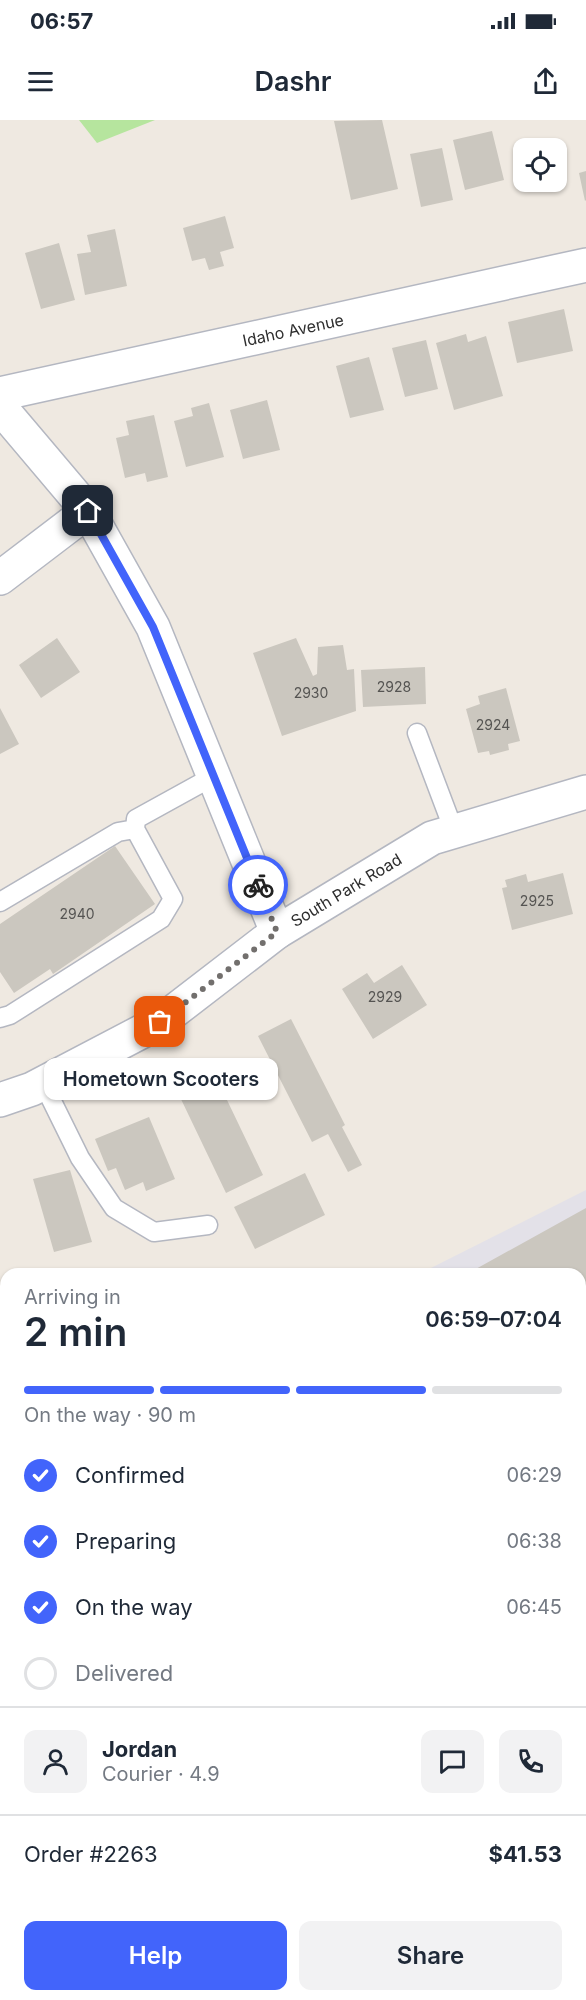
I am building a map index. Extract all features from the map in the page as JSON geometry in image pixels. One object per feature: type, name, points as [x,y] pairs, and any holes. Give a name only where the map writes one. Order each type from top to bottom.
[{"type":"street","name":"Idaho Avenue","points":[[0,394],[586,265]]},
{"type":"street","points":[[0,407],[88,511],[153,627],[277,932]]},
{"type":"street","points":[[0,578],[88,511]]},
{"type":"street","name":"South Park Road","points":[[0,1100],[43,1083],[160,1022],[277,932],[432,838],[586,792]]},
{"type":"lane","points":[[417,733],[454,831]]},
{"type":"lane","points":[[0,1018],[10,1015],[161,919],[173,900],[135,829],[136,819],[214,776]]},
{"type":"lane","points":[[0,902],[118,832],[135,829]]},
{"type":"lane","points":[[43,1083],[80,1158],[114,1208],[154,1232],[208,1225]]},
{"type":"shaded area","points":[[586,1190],[586,1268],[431,1268]]},
{"type":"green space","points":[[79,120],[155,120],[97,143]]},
{"type":"building","points":[[382,120],[398,189],[351,200],[334,121]]},
{"type":"building","points":[[492,131],[504,180],[465,190],[453,140]]},
{"type":"building","points":[[442,148],[453,200],[421,207],[410,154]]},
{"type":"building","points":[[586,171],[586,200],[585,201],[579,173]]},
{"type":"building","points":[[225,216],[234,248],[220,252],[224,266],[209,270],[205,258],[192,261],[183,228]]},
{"type":"building","points":[[115,229],[127,286],[85,295],[77,254],[91,252],[87,235]]},
{"type":"building","points":[[59,243],[75,300],[41,309],[25,253]]},
{"type":"building","points":[[564,309],[573,351],[517,363],[508,322]]},
{"type":"building","points":[[466,334],[468,342],[486,336],[503,396],[454,410],[436,343]]},
{"type":"building","points":[[426,340],[438,389],[405,397],[392,348]]},
{"type":"building","points":[[369,357],[384,410],[350,418],[336,366]]},
{"type":"building","points":[[267,400],[280,450],[243,459],[230,410]]},
{"type":"building","points":[[209,403],[224,457],[186,467],[174,421],[193,416],[191,408]]},
{"type":"building","points":[[154,415],[168,477],[147,482],[145,473],[125,478],[116,438],[129,435],[126,421]]},
{"type":"building","points":[[57,638],[80,672],[41,698],[19,665]]},
{"type":"building","points":[[296,638],[313,676],[317,674],[318,647],[343,645],[347,670],[354,669],[356,711],[282,736],[253,653]]},
{"type":"building","points":[[425,667],[426,704],[363,707],[361,670]]},
{"type":"building","points":[[506,688],[520,741],[508,744],[509,750],[490,755],[489,751],[478,753],[466,709],[480,704],[478,696]]},
{"type":"building","points":[[0,708],[19,744],[0,754]]},
{"type":"building","points":[[115,846],[155,904],[53,974],[50,969],[14,993],[0,972],[0,924]]},
{"type":"building","points":[[563,873],[573,914],[512,930],[502,888],[507,887],[505,880],[526,874],[528,882]]},
{"type":"building","points":[[402,965],[427,1005],[373,1039],[342,989],[367,973],[374,983]]},
{"type":"building","points":[[291,1019],[345,1125],[342,1127],[362,1165],[348,1172],[328,1134],[312,1142],[258,1036]]},
{"type":"building","points":[[216,1077],[263,1175],[226,1193],[179,1095]]},
{"type":"building","points":[[149,1117],[175,1179],[146,1191],[143,1182],[125,1190],[116,1168],[108,1171],[95,1139]]},
{"type":"building","points":[[70,1170],[92,1242],[54,1252],[33,1179]]},
{"type":"building","points":[[305,1173],[325,1215],[255,1249],[234,1207]]},
{"type":"building","points":[[586,1208],[586,1268],[478,1268]]},
{"type":"way so far","points":[[160,1022],[277,932],[258,885]]},
{"type":"place","name":"Hometown Scooters","points":[[160,1022]]},
{"type":"route","points":[[88,511],[153,627],[258,885]]}]
